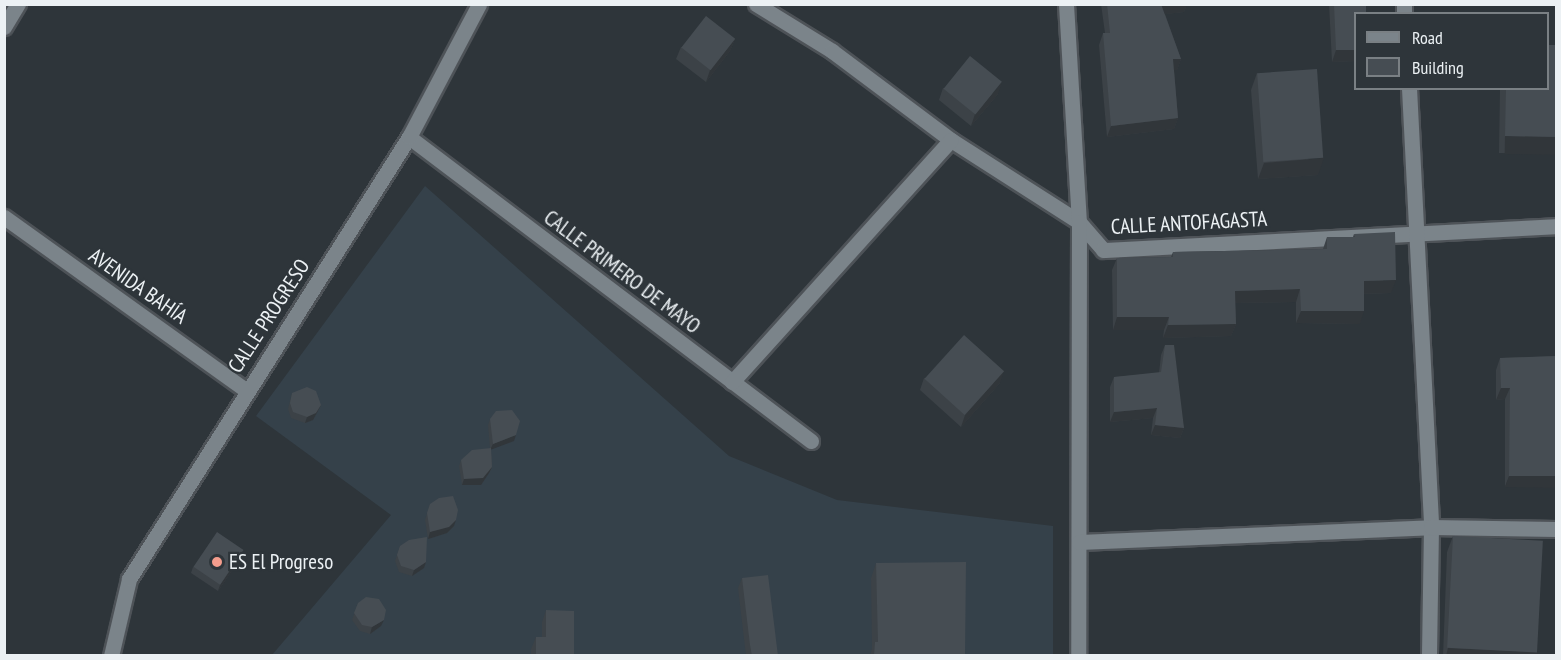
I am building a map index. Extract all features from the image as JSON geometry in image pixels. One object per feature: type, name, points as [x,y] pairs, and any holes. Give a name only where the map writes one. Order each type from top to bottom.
[{"type":"street","points":[[4,27],[18,4]]},
{"type":"street","name":"CALLE PROGRESO","points":[[111,656],[129,579],[246,390],[408,137],[479,4]]},
{"type":"street","name":"CALLE ANTOFAGASTA","points":[[756,4],[832,51],[951,140],[1079,222],[1103,250],[1557,226]]},
{"type":"street","points":[[1066,4],[1079,222],[1078,656]]},
{"type":"street","points":[[1409,90],[1431,527],[1429,656]]},
{"type":"street","name":"CALLE PRIMERO DE MAYO","points":[[408,137],[811,441]]},
{"type":"street","points":[[732,382],[951,140]]},
{"type":"street","name":"AVENIDA BAHÍA","points":[[4,217],[246,390]]},
{"type":"street","points":[[1079,542],[1431,527],[1557,529]]},
{"type":"shaded area","points":[[425,186],[729,456],[837,500],[1053,526],[1053,655],[272,655],[391,515],[256,416]]},
{"type":"building","points":[[1107,4],[1161,4],[1181,59],[1173,59],[1178,118],[1111,126],[1103,33],[1110,33]]},
{"type":"building","points":[[1334,4],[1366,4],[1366,12],[1354,12],[1354,50],[1336,50]]},
{"type":"building","points":[[706,16],[735,39],[711,70],[681,48]]},
{"type":"building","points":[[1549,45],[1557,45],[1557,137],[1505,136],[1506,90],[1549,90]]},
{"type":"building","points":[[970,56],[1002,82],[975,114],[944,89]]},
{"type":"building","points":[[1317,69],[1323,158],[1263,162],[1257,73]]},
{"type":"building","points":[[1395,232],[1396,280],[1364,281],[1364,311],[1301,311],[1300,289],[1235,291],[1236,324],[1168,325],[1169,317],[1117,317],[1117,258],[1173,257],[1173,252],[1327,249],[1327,237],[1355,237],[1354,234]]},
{"type":"building","points":[[964,335],[1004,371],[965,415],[925,379]]},
{"type":"building","points":[[1165,345],[1174,345],[1184,428],[1155,425],[1157,408],[1114,412],[1114,377],[1161,372]]},
{"type":"building","points":[[1557,356],[1557,476],[1509,476],[1510,388],[1501,388],[1500,358]]},
{"type":"building","points":[[307,387],[316,391],[321,405],[316,413],[307,417],[293,412],[290,403],[292,393]]},
{"type":"building","points":[[512,410],[520,421],[516,435],[493,444],[490,419],[496,411]]},
{"type":"building","points":[[491,448],[492,467],[483,478],[464,479],[461,460],[472,450]]},
{"type":"building","points":[[453,496],[458,510],[456,520],[449,527],[430,532],[427,513],[430,504],[439,498]]},
{"type":"building","points":[[217,532],[244,550],[220,585],[194,567]]},
{"type":"building","points":[[1453,536],[1543,541],[1537,653],[1447,648]]},
{"type":"building","points":[[427,537],[426,562],[414,570],[401,566],[397,555],[400,546],[409,540]]},
{"type":"building","points":[[966,562],[965,656],[874,656],[875,642],[878,642],[876,563]]},
{"type":"building","points":[[768,575],[778,656],[752,656],[742,578]]},
{"type":"building","points":[[366,597],[379,599],[386,610],[384,620],[372,627],[362,625],[354,613],[358,603]]},
{"type":"building","points":[[546,610],[574,611],[574,656],[536,656],[536,637],[546,637]]},
{"type":"place","name":"ES El Progreso","points":[[217,562]]}]
